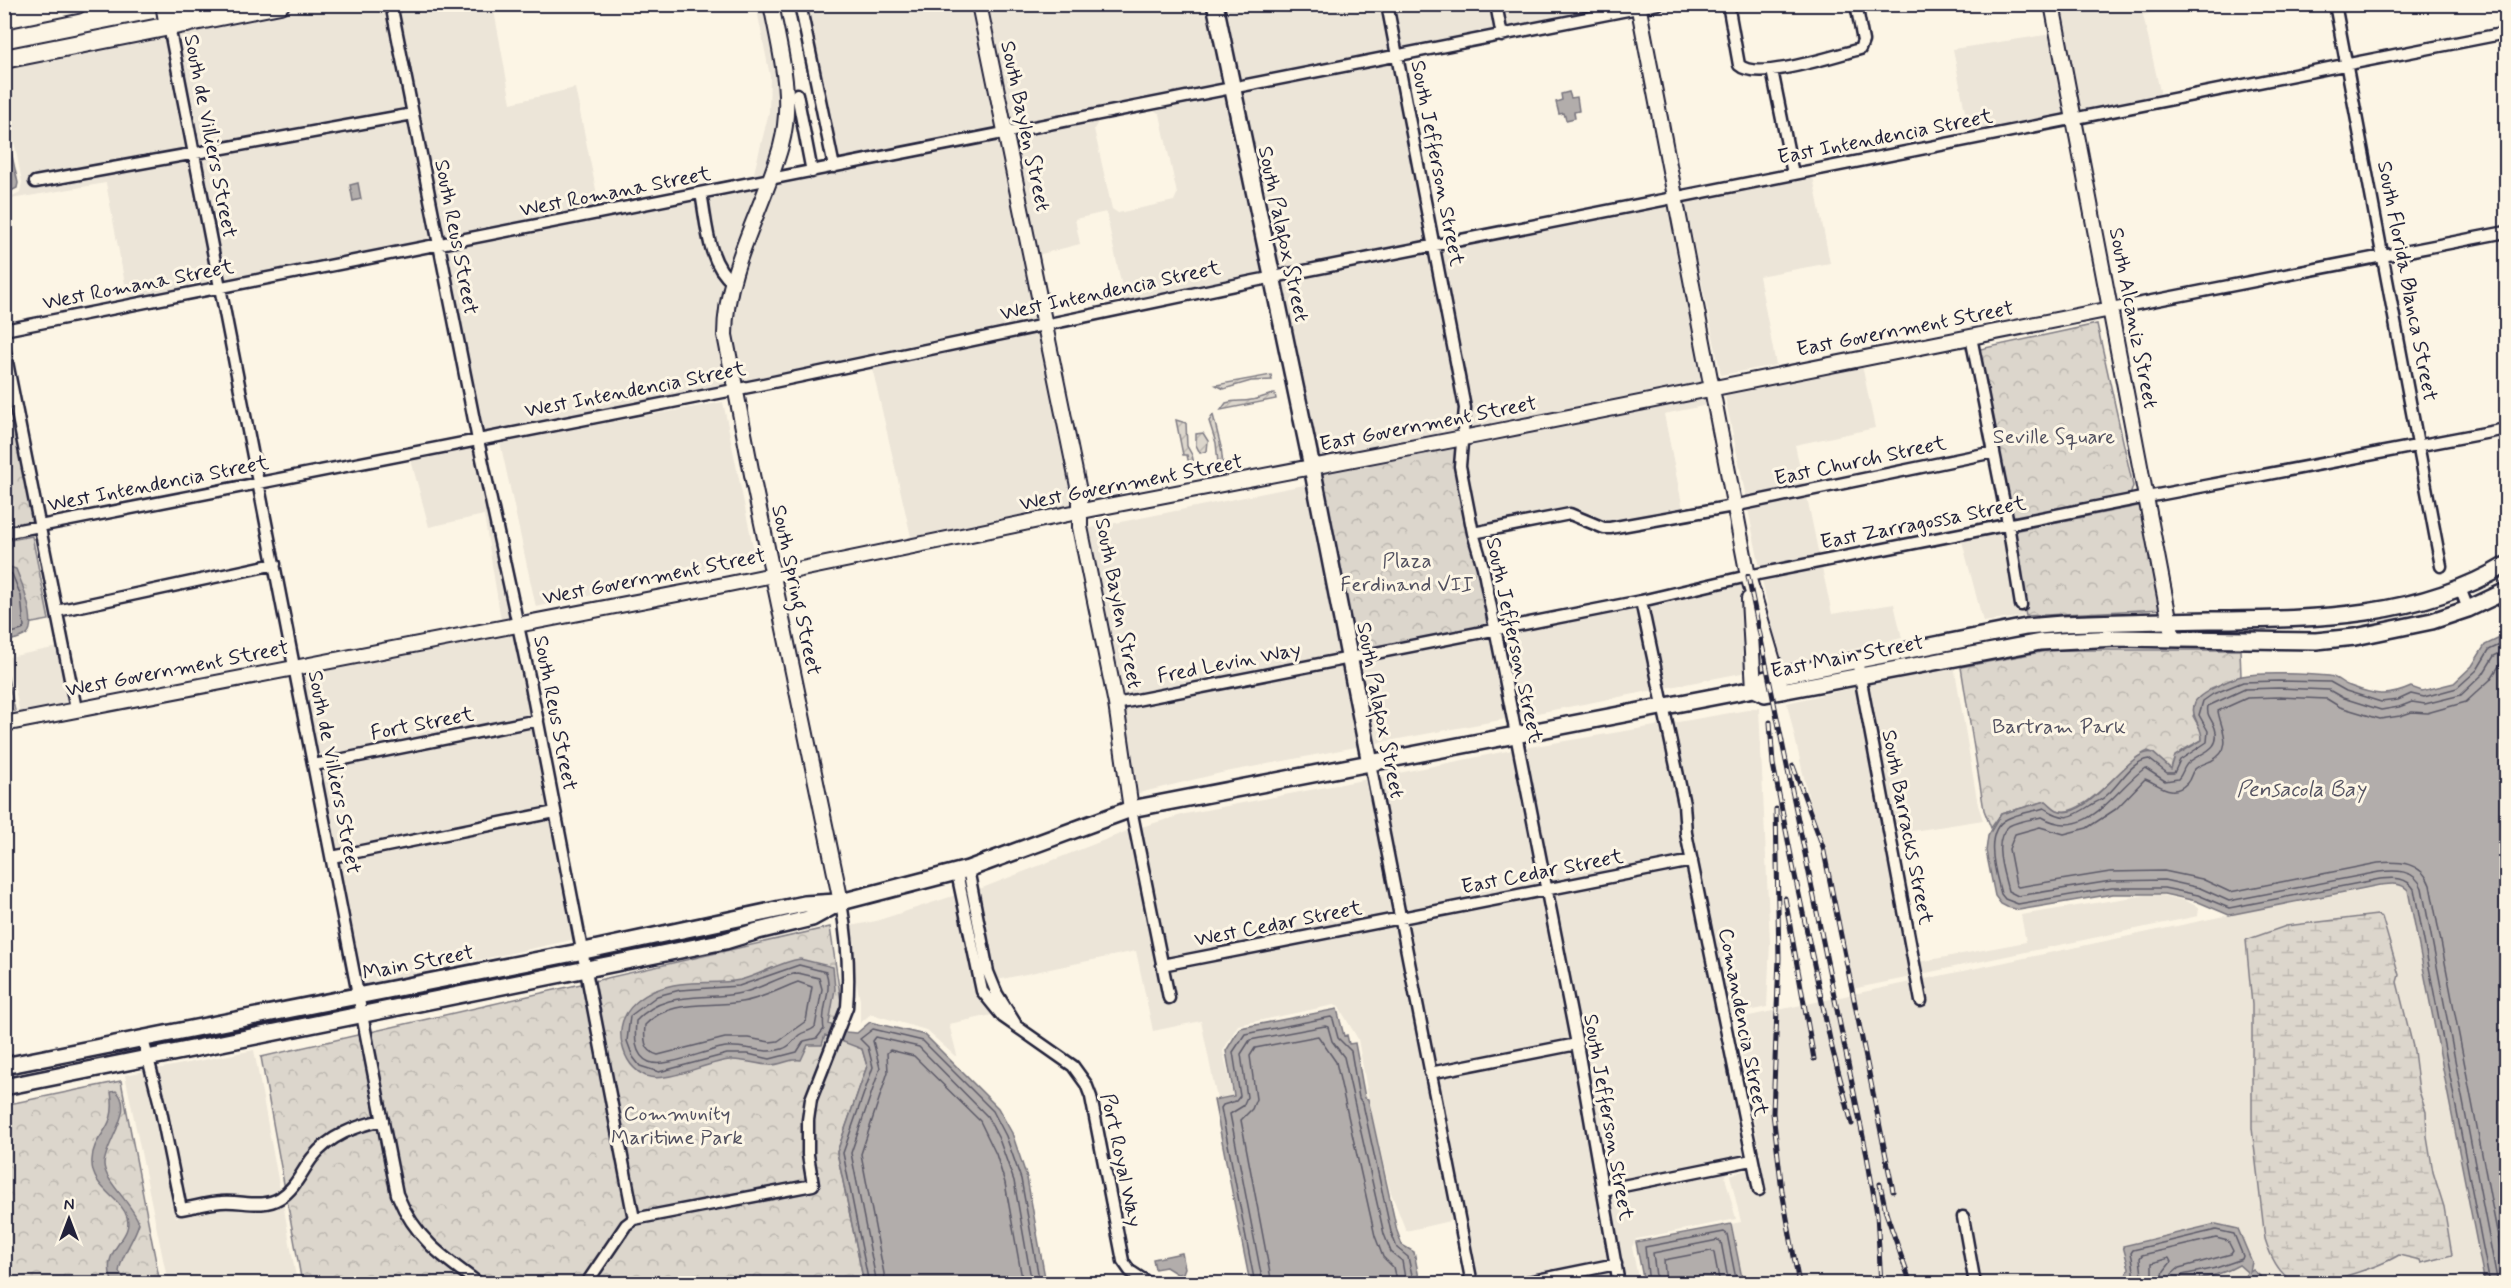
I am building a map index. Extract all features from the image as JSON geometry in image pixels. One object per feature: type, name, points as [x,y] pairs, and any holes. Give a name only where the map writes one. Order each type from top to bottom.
[{"type":"main road","points":[[4,19],[77,4]]},
{"type":"main road","points":[[165,4],[178,25]]},
{"type":"main road","points":[[178,25],[183,4]]},
{"type":"main road","points":[[4,59],[280,4]]},
{"type":"main road","name":"South Palafox Street","points":[[1215,4],[1312,467],[1370,763]]},
{"type":"main road","name":"East Main Street","points":[[841,902],[963,871],[1131,809],[1754,688],[1765,694],[1780,683],[1857,660],[2026,627],[2337,617],[2400,607],[2453,590],[2506,565]]},
{"type":"main road","name":"East Main Street","points":[[1780,683],[1860,676],[2040,642],[2073,639],[2316,641],[2337,639],[2405,628],[2468,609],[2506,591]]},
{"type":"main road","points":[[4,1087],[725,941],[758,930],[812,918],[841,902]]},
{"type":"main road","name":"Main Street","points":[[4,1066],[584,951],[804,904],[841,902]]},
{"type":"street","name":"South Reus Street","points":[[391,4],[478,440],[538,720],[634,1219]]},
{"type":"street","name":"South Spring Street","points":[[771,4],[785,73],[812,172]]},
{"type":"street","points":[[800,4],[834,167]]},
{"type":"street","name":"South Baylen Street","points":[[979,4],[1080,496],[1080,527],[1116,704],[1131,809],[1169,998]]},
{"type":"street","name":"South Jefferson Street","points":[[1387,4],[1465,408],[1460,466],[1473,533],[1484,567],[1577,1044],[1619,1284]]},
{"type":"street","points":[[1496,4],[1502,36]]},
{"type":"street","name":"West Romana Street","points":[[4,330],[1397,57],[1638,6],[1658,4]]},
{"type":"street","points":[[1728,4],[1739,65],[1746,70],[1772,70],[1860,49],[1863,41],[1856,4]]},
{"type":"street","name":"South Alcaniz Street","points":[[2052,4],[2174,639]]},
{"type":"street","name":"South Florida Blanca Street","points":[[2334,4],[2441,566]]},
{"type":"street","points":[[1638,6],[1748,576],[1780,683]]},
{"type":"street","name":"South de Villiers Street","points":[[178,25],[194,153],[397,1194],[404,1211],[429,1246],[480,1284]]},
{"type":"street","name":"East Intendencia Street","points":[[1271,278],[2506,33]]},
{"type":"street","points":[[1772,70],[1793,174]]},
{"type":"street","points":[[792,94],[818,90]]},
{"type":"street","name":"South Spring Street","points":[[634,1219],[813,1185],[808,1155],[808,1120],[812,1099],[847,1007],[847,938],[841,902],[772,575],[725,335],[725,317],[733,283],[783,137],[792,94]]},
{"type":"street","points":[[35,182],[413,114]]},
{"type":"street","points":[[701,193],[714,259],[719,269],[733,283]]},
{"type":"street","name":"East Government Street","points":[[1312,467],[2506,232]]},
{"type":"street","name":"West Intendencia Street","points":[[4,533],[735,389],[1271,278]]},
{"type":"street","points":[[1971,337],[2008,525],[2021,605]]},
{"type":"street","points":[[4,347],[76,709]]},
{"type":"street","name":"East Zarragossa Street","points":[[1349,658],[1641,601],[1748,576],[2147,497],[2506,429]]},
{"type":"street","name":"East Church Street","points":[[1473,533],[1570,513],[1604,528],[1610,528],[1734,506],[1994,452]]},
{"type":"street","name":"West Government Street","points":[[4,724],[772,575],[1312,467]]},
{"type":"street","points":[[57,611],[275,564]]},
{"type":"street","points":[[1748,576],[1754,688]]},
{"type":"street","points":[[2453,590],[2468,609]]},
{"type":"street","name":"Comandencia Street","points":[[1641,601],[1684,804],[1686,833],[1759,1190]]},
{"type":"street","name":"Fred Levin Way","points":[[1116,704],[1349,658]]},
{"type":"street","name":"South Barracks Street","points":[[1857,660],[1921,1001]]},
{"type":"street","name":"Fort Street","points":[[314,765],[538,720]]},
{"type":"street","name":"South Palafox Street","points":[[1370,763],[1472,1284]]},
{"type":"street","points":[[332,857],[555,812]]},
{"type":"street","name":"East Cedar Street","points":[[1400,918],[1692,861]]},
{"type":"street","name":"Port Royal Way","points":[[963,871],[982,967],[982,991],[997,1011],[1069,1062],[1086,1084],[1091,1097],[1123,1262],[1130,1271],[1150,1284]]},
{"type":"street","name":"West Cedar Street","points":[[1162,965],[1400,918]]},
{"type":"street","name":"Port Royal Way","points":[[982,967],[1015,1024]]},
{"type":"street","points":[[982,991],[994,987]]},
{"type":"street","points":[[143,1039],[181,1209],[222,1202],[253,1204],[281,1198],[295,1184],[313,1156],[327,1144],[358,1125],[383,1120]]},
{"type":"street","points":[[1430,1073],[1577,1044]]},
{"type":"street","points":[[1603,1190],[1752,1160]]},
{"type":"street","points":[[1963,1217],[1975,1284]]},
{"type":"street","points":[[586,1284],[626,1225],[634,1219]]},
{"type":"street","points":[[1518,1284],[1616,1264]]},
{"type":"shaded area","points":[[1502,4],[1624,5],[1507,29]]},
{"type":"shaded area","points":[[327,5],[386,5],[406,109],[198,146],[176,34]]},
{"type":"shaded area","points":[[397,5],[493,5],[511,103],[575,88],[599,204],[727,182],[443,238]]},
{"type":"shaded area","points":[[756,5],[765,5],[781,93],[778,133],[765,174],[753,176],[769,112],[770,76]]},
{"type":"shaded area","points":[[806,5],[973,5],[999,128],[838,160]]},
{"type":"shaded area","points":[[984,5],[1209,5],[1226,84],[1010,126]]},
{"type":"shaded area","points":[[1220,5],[1381,5],[1391,52],[1236,82]]},
{"type":"shaded area","points":[[1392,5],[1490,5],[1496,31],[1401,50]]},
{"type":"shaded area","points":[[2058,5],[2185,5],[2143,15],[2161,96],[2078,112]]},
{"type":"shaded area","points":[[2052,34],[2067,114],[1969,133],[1953,49]]},
{"type":"shaded area","points":[[165,36],[187,148],[29,177],[31,189],[190,160],[214,283],[128,300],[106,183],[5,200],[20,192],[22,182],[14,141],[5,135],[5,67]]},
{"type":"shaded area","points":[[1393,64],[1428,241],[1275,270],[1239,94]]},
{"type":"shaded area","points":[[1228,96],[1265,273],[1125,301],[1106,212],[1075,219],[1080,244],[1037,255],[1013,138],[1098,122],[1094,129],[1112,209],[1118,213],[1174,201],[1177,194],[1160,114],[1155,111]]},
{"type":"shaded area","points":[[409,121],[432,240],[224,281],[200,158]]},
{"type":"shaded area","points":[[1002,141],[1039,318],[739,382],[731,334],[731,318],[738,286],[773,186]]},
{"type":"shaded area","points":[[1813,177],[1830,263],[1759,276],[1776,365],[1721,375],[1685,202]]},
{"type":"shaded area","points":[[760,188],[730,273],[719,256],[708,198]]},
{"type":"shaded area","points":[[697,201],[709,262],[726,286],[728,384],[482,433],[445,250]]},
{"type":"shaded area","points":[[1669,205],[1704,383],[1469,430],[1470,407],[1441,251]]},
{"type":"shaded area","points":[[1431,253],[1459,409],[1458,432],[1316,460],[1278,283]]},
{"type":"shaded area","points":[[1042,330],[1074,507],[912,541],[872,367]]},
{"type":"shaded area","points":[[1862,365],[1875,428],[1795,445],[1804,485],[1746,497],[1724,392]]},
{"type":"shaded area","points":[[1706,395],[1708,405],[1664,414],[1683,509],[1610,522],[1569,507],[1477,526],[1466,465],[1468,443]]},
{"type":"shaded area","points":[[723,402],[756,561],[536,607],[500,442]]},
{"type":"shaded area","points":[[474,447],[511,618],[501,620],[484,515],[429,527],[411,460]]},
{"type":"shaded area","points":[[1309,484],[1342,653],[1120,697],[1086,529]]},
{"type":"shaded area","points":[[1807,497],[1819,556],[1760,568],[1748,509]]},
{"type":"shaded area","points":[[2003,533],[2016,612],[2025,611],[2026,616],[1983,622],[1962,541]]},
{"type":"shaded area","points":[[1822,568],[1832,614],[1894,604],[1902,638],[1781,666],[1762,580]]},
{"type":"shaded area","points":[[1742,585],[1747,672],[1517,717],[1502,635]]},
{"type":"shaded area","points":[[514,630],[549,807],[336,850],[301,672]]},
{"type":"shaded area","points":[[1491,637],[1506,719],[1372,744],[1355,663]]},
{"type":"shaded area","points":[[58,647],[70,704],[16,715],[19,709],[9,657]]},
{"type":"shaded area","points":[[1345,665],[1361,746],[1221,773],[1135,794],[1122,709]]},
{"type":"shaded area","points":[[1954,665],[1978,805],[1983,820],[1894,834],[1867,685]]},
{"type":"shaded area","points":[[1856,687],[1911,977],[1852,989],[1787,703]]},
{"type":"shaded area","points":[[1759,708],[1770,943],[1767,1007],[1734,1014],[1730,1021],[1735,1048],[1692,833],[1690,802],[1672,723]]},
{"type":"shaded area","points":[[1661,725],[1679,805],[1685,856],[1550,883],[1523,748]]},
{"type":"shaded area","points":[[1512,750],[1539,885],[1404,911],[1379,777]]},
{"type":"shaded area","points":[[1368,779],[1394,913],[1167,958],[1141,827],[1185,814]]},
{"type":"shaded area","points":[[551,819],[576,939],[363,985],[339,862]]},
{"type":"shaded area","points":[[1130,830],[1165,1005],[1176,1002],[1169,970],[1396,926],[1454,1220],[1406,1231],[1390,1190],[1371,1113],[1358,1039],[1339,1007],[1334,1005],[1238,1025],[1223,1051],[1233,1095],[1217,1099],[1201,1021],[1153,1031],[1136,951],[997,980],[977,890]]},
{"type":"shaded area","points":[[1688,868],[1746,1155],[1607,1182],[1582,1037],[1553,895]]},
{"type":"shaded area","points":[[2394,884],[2404,886],[2408,890],[2485,1283],[1743,1283],[1731,1224],[1741,1222],[1730,1175],[1762,1165],[1735,1019],[2229,915]]},
{"type":"shaded area","points":[[956,895],[977,993],[992,1015],[949,1024],[957,1055],[955,1056],[926,1030],[871,1014],[860,1023],[860,1000],[853,967],[850,926],[876,921]]},
{"type":"shaded area","points":[[2146,895],[2161,895],[2186,901],[2199,907],[2198,916],[1921,974],[1919,962],[2026,942],[2021,915]]},
{"type":"shaded area","points":[[1542,897],[1571,1039],[1435,1065],[1407,924]]},
{"type":"shaded area","points":[[254,1050],[280,1190],[268,1196],[253,1198],[221,1195],[185,1202],[157,1069]]},
{"type":"shaded area","points":[[1573,1051],[1609,1259],[1477,1283],[1437,1078]]},
{"type":"shaded area","points":[[146,1071],[176,1217],[222,1208],[254,1210],[283,1203],[297,1283],[168,1283],[125,1075]]},
{"type":"shaded area","points":[[1728,1171],[1725,1177],[1736,1219],[1636,1239],[1632,1247],[1639,1283],[1625,1283],[1610,1195]]},
{"type":"shaded area","points":[[1611,1271],[1614,1283],[1550,1284]]},
{"type":"green space","name":"Seville Square","points":[[2097,324],[2133,486],[2130,496],[2013,519],[2001,512],[1971,351]]},
{"type":"green space","points":[[1271,375],[1272,380],[1251,381],[1224,389],[1216,385]]},
{"type":"green space","points":[[1275,394],[1276,399],[1221,410],[1226,403]]},
{"type":"green space","points":[[1213,415],[1223,465],[1218,463],[1216,443],[1209,421]]},
{"type":"green space","points":[[1176,420],[1186,423],[1187,446],[1195,468],[1191,473],[1187,455],[1183,455]]},
{"type":"green space","points":[[14,423],[33,521],[5,527],[5,425]]},
{"type":"green space","points":[[1203,433],[1208,441],[1207,451],[1200,453],[1196,445],[1196,434]]},
{"type":"green space","name":"Plaza Ferdinand VII","points":[[1463,438],[1460,466],[1495,630],[1349,658],[1312,467]]},
{"type":"green space","points":[[2143,505],[2162,609],[2026,616],[2025,611],[2027,610],[2013,531]]},
{"type":"green space","points":[[32,536],[49,620],[5,628],[5,541]]},
{"type":"green space","name":"Bartram Park","points":[[2052,650],[2240,650],[2241,676],[2211,688],[2193,716],[2202,732],[2202,740],[2178,754],[2171,769],[2148,751],[2079,807],[2067,811],[2057,810],[2046,801],[2001,814],[1991,828],[1984,810],[1961,667]]},
{"type":"green space","points":[[4,660],[15,711],[5,713],[4,713]]},
{"type":"green space","points":[[2377,915],[2382,917],[2399,975],[2397,982],[2414,1051],[2419,1091],[2426,1112],[2433,1172],[2444,1207],[2452,1255],[2421,1263],[2420,1260],[2399,1255],[2378,1265],[2334,1279],[2307,1284],[2297,1283],[2281,1271],[2265,1239],[2252,1128],[2252,1005],[2246,940],[2286,926]]},
{"type":"green space","name":"Community Maritime Park","points":[[830,927],[847,1042],[862,1049],[867,1066],[837,1152],[864,1283],[302,1283],[261,1057]]},
{"type":"green space","points":[[121,1081],[160,1283],[5,1283],[4,1105]]},
{"type":"water","points":[[1569,92],[1571,98],[1577,97],[1579,111],[1574,112],[1575,118],[1566,120],[1564,113],[1559,114],[1556,102],[1562,100],[1561,94]]},
{"type":"water","points":[[5,140],[9,142],[18,183],[17,188],[5,194]]},
{"type":"water","points":[[358,183],[361,199],[353,201],[350,185]]},
{"type":"water","points":[[4,565],[16,569],[28,602],[31,621],[27,634],[5,641]]},
{"type":"water","name":"Pensacola Bay","points":[[2506,635],[2506,1283],[2485,1284],[2408,890],[2405,887],[2392,884],[2380,885],[2229,915],[2196,901],[2164,894],[2113,894],[2019,910],[2001,904],[1995,896],[1986,851],[1988,836],[2001,814],[2046,801],[2057,810],[2069,811],[2082,806],[2132,761],[2143,754],[2153,753],[2171,769],[2175,756],[2202,740],[2194,712],[2195,702],[2209,690],[2231,680],[2261,674],[2309,675],[2332,677],[2366,692],[2387,694],[2411,687],[2422,691],[2454,683],[2472,666],[2485,645]]},
{"type":"water","points":[[800,959],[833,967],[835,989],[829,1024],[845,1032],[857,1033],[870,1022],[925,1035],[998,1108],[1012,1133],[1027,1178],[1046,1283],[864,1283],[837,1152],[867,1066],[862,1049],[825,1035],[822,1045],[808,1045],[801,1060],[770,1065],[730,1060],[655,1078],[641,1073],[627,1059],[622,1044],[623,1020],[636,1002],[646,995],[680,984],[740,980]]},
{"type":"water","points":[[1337,1009],[1344,1036],[1347,1035],[1349,1044],[1355,1043],[1365,1098],[1368,1099],[1397,1231],[1402,1245],[1414,1252],[1420,1283],[1250,1283],[1214,1100],[1234,1096],[1226,1051],[1240,1028]]},
{"type":"water","points":[[116,1091],[123,1107],[104,1164],[108,1178],[131,1208],[139,1223],[122,1259],[119,1272],[128,1283],[113,1283],[110,1271],[113,1253],[126,1232],[127,1217],[124,1210],[96,1178],[92,1160],[96,1143],[111,1116],[111,1092]]},
{"type":"water","points":[[1731,1224],[1743,1283],[1644,1283],[1636,1242]]},
{"type":"water","points":[[2216,1224],[2238,1229],[2252,1262],[2250,1272],[2253,1270],[2260,1276],[2263,1283],[2243,1283],[2247,1272],[2239,1265],[2214,1276],[2186,1281],[2131,1283],[2126,1277],[2129,1268],[2123,1246]]},
{"type":"water","points":[[1182,1253],[1185,1268],[1183,1273],[1177,1274],[1166,1267],[1155,1269],[1153,1259]]},
{"type":"railway","points":[[1748,576],[1867,1156],[1877,1214],[1881,1284]]},
{"type":"railway","points":[[1770,722],[1773,764],[1794,871],[1831,1044],[1852,1124]]},
{"type":"railway","points":[[1793,766],[1823,847],[1893,1191]]},
{"type":"railway","points":[[1776,809],[1779,958],[1773,1113],[1782,1191],[1799,1284]]},
{"type":"railway","points":[[1785,898],[1814,1059]]},
{"type":"railway","points":[[1880,1184],[1887,1216]]},
{"type":"railway","points":[[1885,1210],[1911,1284]]}]
